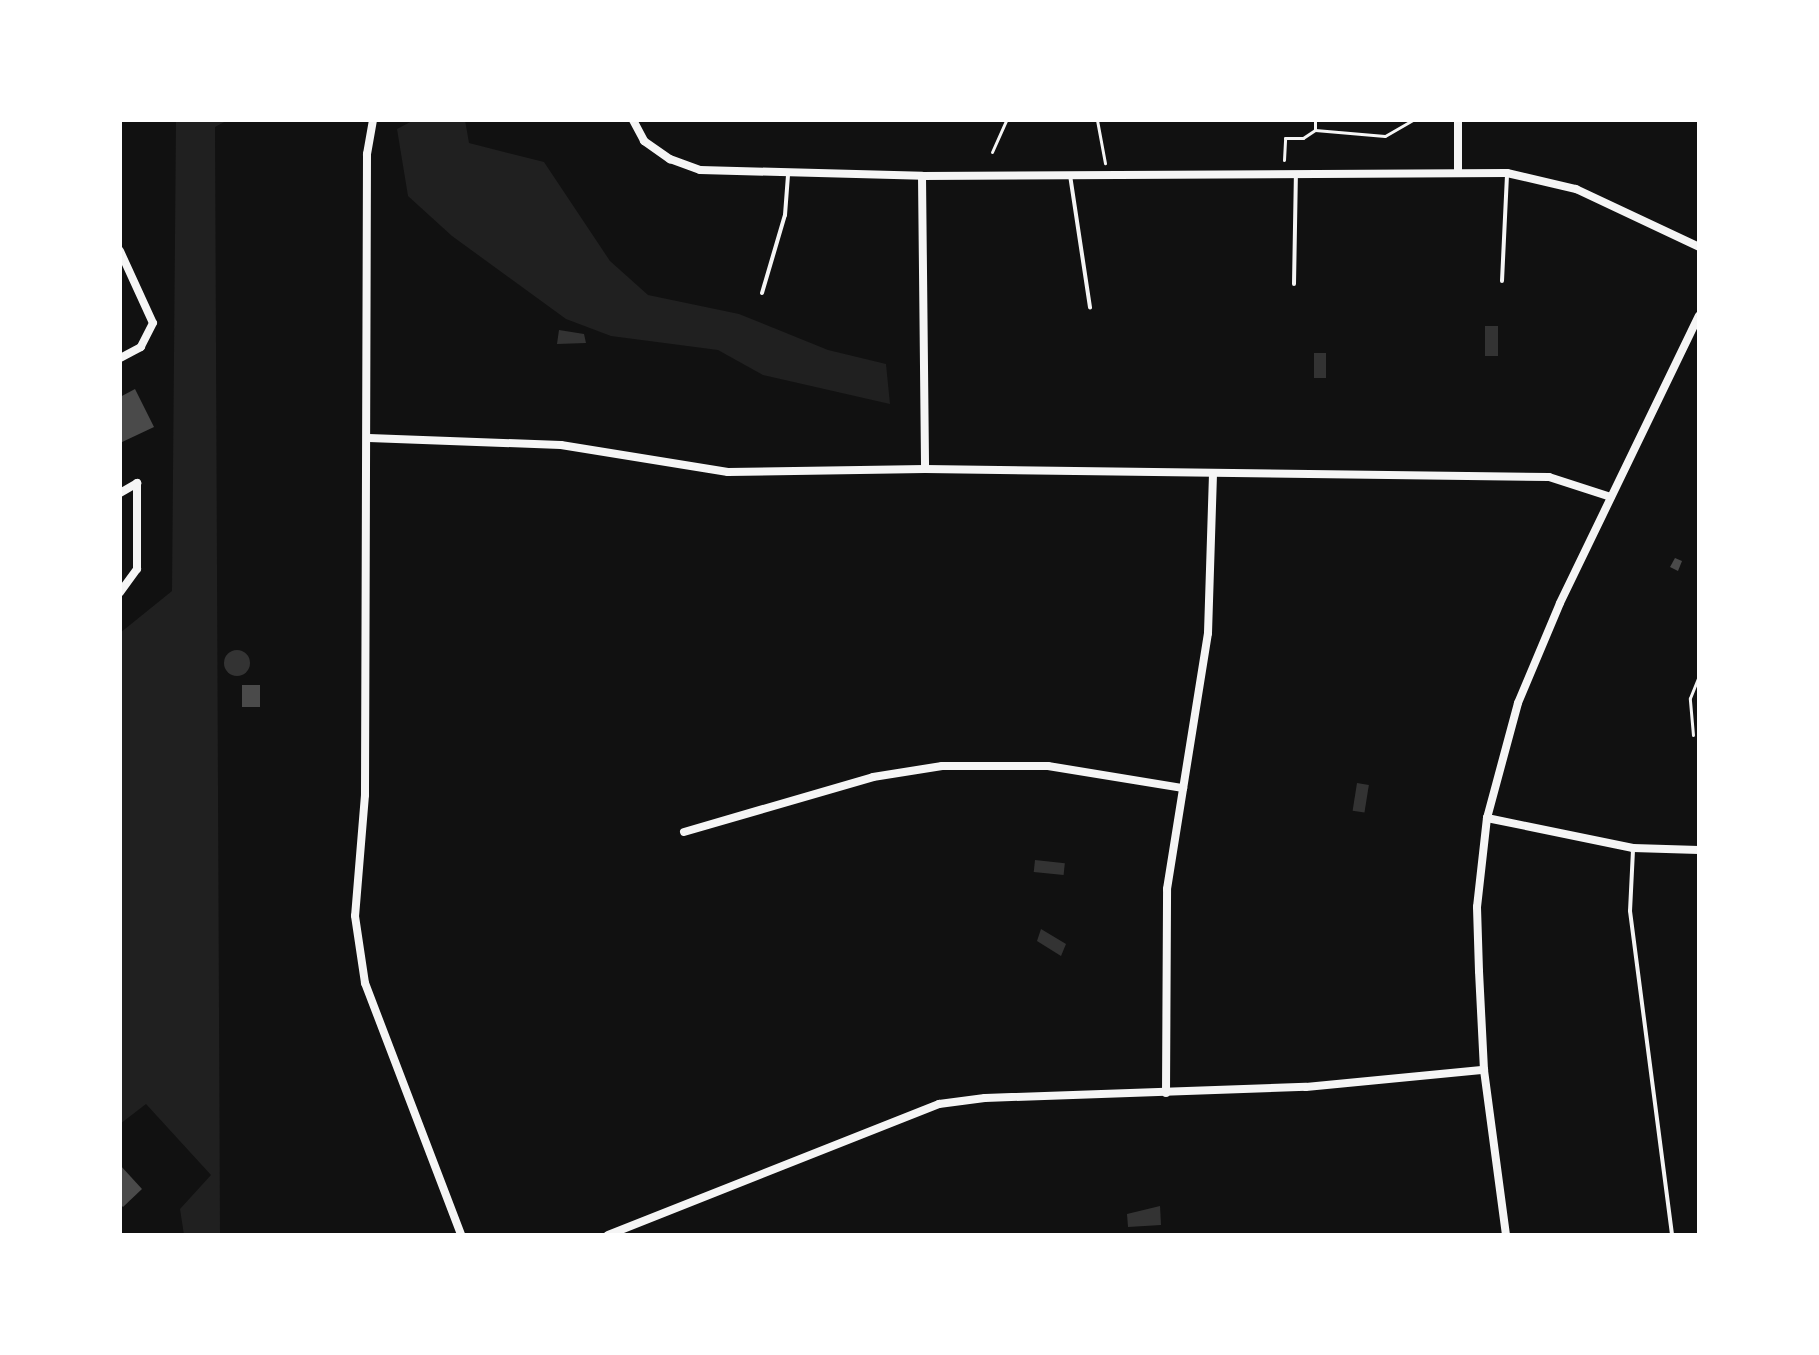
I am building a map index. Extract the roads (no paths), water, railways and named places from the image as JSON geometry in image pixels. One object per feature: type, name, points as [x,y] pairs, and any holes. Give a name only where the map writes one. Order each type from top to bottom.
[{"type":"street","points":[[373,120],[367,154],[369,438],[365,795],[355,916],[365,983],[461,1235]]},
{"type":"street","points":[[633,120],[644,141],[670,159],[700,170],[922,176],[1507,173],[1576,189],[1699,247]]},
{"type":"street","points":[[1458,120],[1458,171]]},
{"type":"street","points":[[922,176],[925,469]]},
{"type":"street","points":[[120,251],[153,323],[141,347],[120,358]]},
{"type":"street","points":[[1506,1235],[1484,1070],[1477,907],[1487,818],[1518,703],[1611,497],[1699,316]]},
{"type":"street","points":[[369,438],[561,445],[728,472],[925,469],[1549,477],[1611,497]]},
{"type":"street","points":[[1166,1093],[1167,889],[1208,633],[1213,475]]},
{"type":"street","points":[[120,493],[137,483],[137,569],[120,592]]},
{"type":"street","points":[[684,832],[873,777],[942,766],[1048,766],[1183,788]]},
{"type":"street","points":[[1487,818],[1633,848],[1699,850]]},
{"type":"street","points":[[608,1235],[939,1104],[985,1098],[1306,1087],[1484,1070]]},
{"type":"lane","points":[[1502,281],[1507,173]]},
{"type":"lane","points":[[762,293],[785,215],[788,174]]},
{"type":"lane","points":[[1070,174],[1090,307]]},
{"type":"lane","points":[[1294,284],[1296,174]]},
{"type":"lane","points":[[1633,848],[1630,911],[1672,1235]]}]
